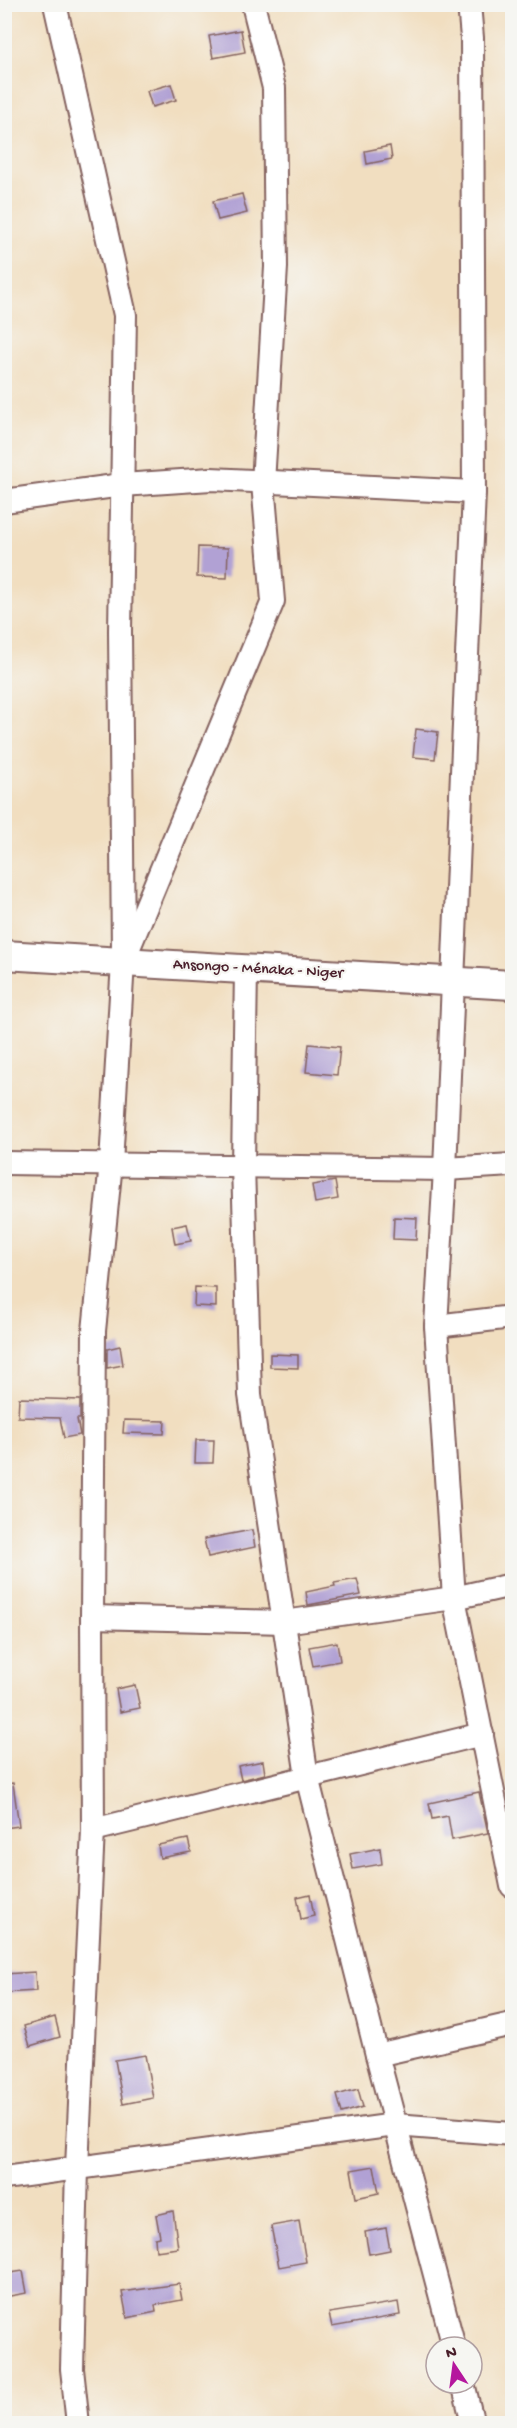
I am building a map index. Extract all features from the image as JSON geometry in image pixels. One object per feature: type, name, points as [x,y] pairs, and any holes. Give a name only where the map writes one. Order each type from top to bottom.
[{"type":"main road","name":"Ansongo - Ménaka - Niger","points":[[4,955],[513,985]]},
{"type":"street","points":[[55,4],[124,315],[120,631],[123,962],[111,1163],[94,1331],[93,1830],[77,2167],[72,2369],[78,2424]]},
{"type":"street","points":[[123,962],[273,601],[263,483],[276,267],[274,88],[253,4]]},
{"type":"street","points":[[469,4],[472,38],[474,492],[445,1169],[436,1326],[454,1598],[513,1886]]},
{"type":"street","points":[[4,501],[122,485],[211,479],[474,492]]},
{"type":"street","points":[[246,970],[243,1166],[250,1395],[307,1777],[451,2335]]},
{"type":"street","points":[[4,1163],[445,1169],[513,1165]]},
{"type":"street","points":[[436,1326],[513,1317]]},
{"type":"street","points":[[92,1617],[284,1622],[454,1598],[513,1585]]},
{"type":"street","points":[[93,1830],[482,1734]]},
{"type":"street","points":[[377,2055],[513,2024]]},
{"type":"street","points":[[4,2178],[395,2125],[513,2134]]},
{"type":"street","points":[[466,2395],[473,2424]]},
{"type":"building","points":[[241,30],[245,52],[213,58],[209,36]]},
{"type":"building","points":[[171,84],[176,100],[152,107],[147,91]]},
{"type":"building","points":[[390,146],[392,159],[367,164],[365,151]]},
{"type":"building","points":[[242,194],[247,213],[218,220],[213,201]]},
{"type":"building","points":[[198,547],[228,548],[227,578],[197,577]]},
{"type":"building","points":[[416,729],[438,732],[435,759],[413,757]]},
{"type":"building","points":[[309,1044],[340,1047],[337,1075],[306,1072]]},
{"type":"building","points":[[335,1181],[338,1199],[315,1203],[312,1185]]},
{"type":"building","points":[[394,1217],[417,1218],[416,1240],[393,1239]]},
{"type":"building","points":[[187,1224],[191,1241],[175,1244],[172,1227]]},
{"type":"building","points":[[195,1287],[216,1288],[216,1307],[194,1306]]},
{"type":"building","points":[[120,1346],[123,1365],[107,1368],[107,1349]]},
{"type":"building","points":[[270,1354],[298,1355],[298,1368],[270,1367]]},
{"type":"building","points":[[19,1398],[80,1400],[80,1419],[77,1419],[80,1435],[64,1438],[60,1418],[18,1417]]},
{"type":"building","points":[[124,1420],[165,1421],[164,1434],[123,1433]]},
{"type":"building","points":[[196,1440],[214,1440],[213,1463],[195,1463]]},
{"type":"building","points":[[252,1530],[255,1547],[208,1557],[204,1539]]},
{"type":"building","points":[[357,1579],[361,1595],[308,1605],[306,1592],[335,1586],[334,1583]]},
{"type":"building","points":[[337,1642],[340,1661],[313,1666],[309,1647]]},
{"type":"building","points":[[135,1685],[140,1708],[120,1712],[116,1689]]},
{"type":"building","points":[[263,1761],[265,1774],[241,1780],[238,1766]]},
{"type":"building","points":[[13,1783],[19,1826],[4,1828],[4,1784]]},
{"type":"building","points":[[479,1792],[488,1833],[452,1840],[448,1816],[432,1819],[429,1803]]},
{"type":"building","points":[[188,1839],[191,1852],[160,1858],[158,1845]]},
{"type":"building","points":[[380,1848],[382,1864],[353,1869],[350,1854]]},
{"type":"building","points":[[310,1894],[314,1916],[301,1919],[297,1897]]},
{"type":"building","points":[[35,1972],[36,1991],[4,1993],[4,1974]]},
{"type":"building","points":[[55,2017],[60,2037],[30,2046],[24,2026]]},
{"type":"building","points":[[145,2055],[153,2098],[123,2104],[115,2060]]},
{"type":"building","points":[[358,2089],[363,2107],[342,2113],[337,2095]]},
{"type":"building","points":[[374,2166],[379,2193],[356,2198],[351,2170]]},
{"type":"building","points":[[173,2211],[178,2248],[156,2251],[155,2238],[160,2237],[156,2215]]},
{"type":"building","points":[[299,2221],[306,2262],[279,2267],[271,2226]]},
{"type":"building","points":[[386,2228],[390,2250],[369,2254],[365,2232]]},
{"type":"building","points":[[23,2271],[27,2293],[4,2297],[4,2274]]},
{"type":"building","points":[[179,2284],[182,2300],[155,2305],[156,2312],[127,2318],[122,2292]]},
{"type":"building","points":[[398,2302],[400,2315],[332,2327],[329,2313]]}]
